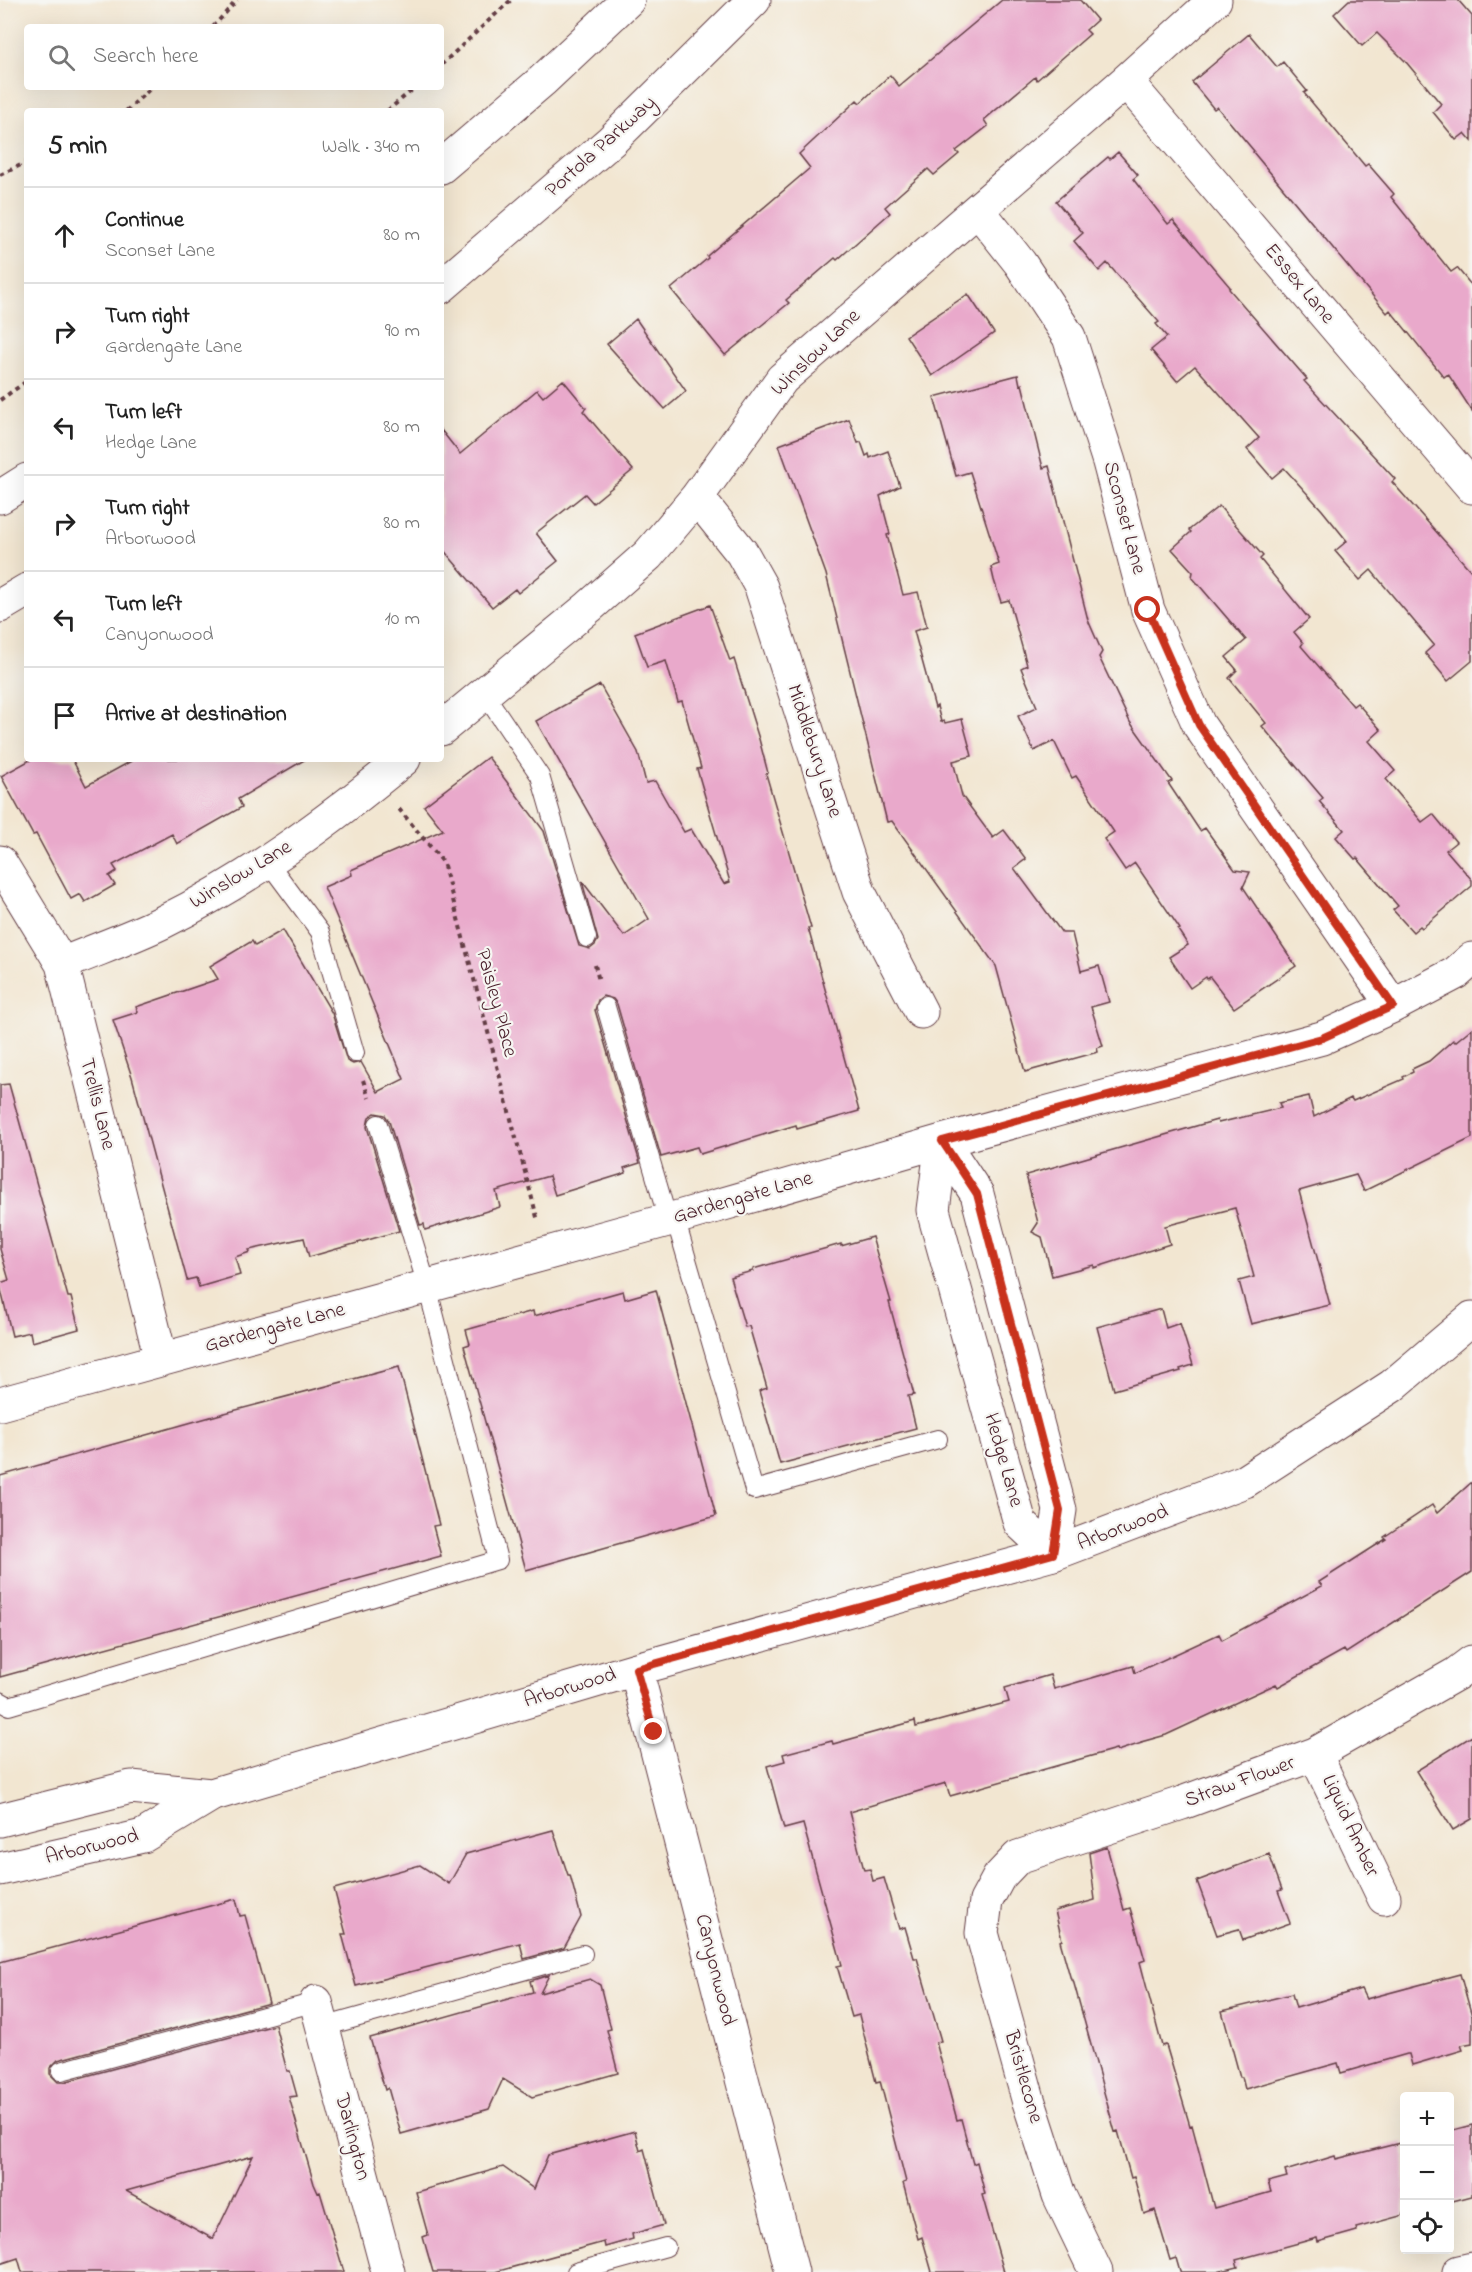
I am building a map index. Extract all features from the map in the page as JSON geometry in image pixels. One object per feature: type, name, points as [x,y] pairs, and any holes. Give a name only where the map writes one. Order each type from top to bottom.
[{"type":"street","points":[[444,164],[542,81],[628,0]]},
{"type":"street","name":"Portola Parkway","points":[[444,284],[611,141],[754,0]]},
{"type":"street","name":"Winslow Lane","points":[[444,726],[589,607],[648,555],[697,497],[783,379],[1215,0]]},
{"type":"street","name":"Essex Lane","points":[[1125,81],[1472,487]]},
{"type":"street","name":"Sconset Lane","points":[[978,210],[1020,263],[1069,337],[1109,462],[1148,610],[1199,725],[1393,1006]]},
{"type":"street","points":[[0,497],[24,482]]},
{"type":"street","name":"Middlebury Lane","points":[[697,497],[742,553],[761,587],[859,892],[921,1012]]},
{"type":"street","points":[[0,606],[24,592]]},
{"type":"street","name":"Winslow Lane","points":[[62,964],[163,922],[268,862],[400,762]]},
{"type":"street","name":"Trellis Lane","points":[[0,862],[62,964],[161,1359]]},
{"type":"street","name":"Gardengate Lane","points":[[0,1404],[671,1219],[942,1141],[1322,1038],[1393,1006],[1456,973],[1472,959]]},
{"type":"street","name":"Hedge Lane","points":[[942,1141],[977,1194],[1060,1510],[1053,1554]]},
{"type":"street","name":"Hedge Lane","points":[[942,1141],[933,1210],[1020,1523],[1053,1554]]},
{"type":"street","name":"Arborwood","points":[[0,1869],[143,1836],[211,1795],[636,1669],[1053,1554],[1245,1481],[1392,1386],[1472,1318]]},
{"type":"street","name":"Straw Flower","points":[[999,1877],[1018,1857],[1182,1803],[1316,1754],[1456,1674],[1472,1662]]},
{"type":"street","name":"Canyonwood","points":[[636,1669],[792,2272]]},
{"type":"street","name":"Liquid Amber","points":[[1316,1754],[1384,1898]]},
{"type":"street","name":"Arborwood","points":[[0,1820],[131,1787],[211,1795]]},
{"type":"street","name":"Bristlecone","points":[[999,1877],[987,1901],[982,1933],[1028,2099],[1059,2195],[1096,2272]]},
{"type":"street","name":"Darlington","points":[[319,2014],[388,2272]]},
{"type":"street","points":[[1460,2272],[1472,2269]]},
{"type":"lane","points":[[484,693],[540,776],[587,938]]},
{"type":"lane","points":[[268,862],[320,932],[355,1053]]},
{"type":"lane","points":[[606,1007],[754,1490],[938,1439]]},
{"type":"lane","points":[[0,1701],[9,1706],[498,1560],[427,1286],[378,1124]]},
{"type":"lane","points":[[61,2071],[583,1954]]},
{"type":"lane","points":[[576,2272],[666,2247]]},
{"type":"path","points":[[216,24],[237,0]]},
{"type":"path","points":[[444,62],[511,0]]},
{"type":"path","points":[[129,108],[149,90]]},
{"type":"path","points":[[391,108],[412,90]]},
{"type":"path","points":[[0,175],[24,163]]},
{"type":"path","points":[[0,400],[24,383]]},
{"type":"path","name":"Paisley Place","points":[[376,782],[443,862],[547,1253]]},
{"type":"path","points":[[587,938],[606,1007]]},
{"type":"path","points":[[355,1053],[378,1124]]},
{"type":"building","points":[[1002,0],[1080,0],[1097,20],[1086,30],[1090,34],[1037,80],[1035,77],[984,120],[988,126],[956,151],[959,154],[934,175],[928,169],[885,207],[890,213],[837,260],[835,258],[786,300],[789,303],[725,355],[671,289],[810,168],[799,154],[857,100],[860,103],[890,75],[899,86]]},
{"type":"building","points":[[1349,0],[1458,0],[1472,16],[1472,141],[1465,133],[1456,140],[1433,112],[1441,104],[1406,62],[1377,33],[1362,46],[1334,14]]},
{"type":"building","points":[[1249,34],[1277,67],[1283,62],[1307,91],[1304,93],[1365,166],[1368,164],[1394,194],[1391,197],[1451,272],[1457,268],[1472,286],[1472,411],[1448,374],[1444,377],[1390,310],[1387,313],[1217,107],[1214,109],[1192,82]]},
{"type":"building","points":[[1118,152],[1138,175],[1133,179],[1168,224],[1173,220],[1307,379],[1304,381],[1395,479],[1392,482],[1472,572],[1472,661],[1448,681],[1425,653],[1434,645],[1371,570],[1360,580],[1335,551],[1347,541],[1322,510],[1284,468],[1272,478],[1247,449],[1259,438],[1195,366],[1177,381],[1151,350],[1167,337],[1156,324],[1159,322],[1107,263],[1099,271],[1074,241],[1083,233],[1056,201],[1108,157],[1110,159]]},
{"type":"building","points":[[968,294],[994,333],[932,376],[906,336]]},
{"type":"building","points":[[636,319],[686,391],[665,409],[607,344]]},
{"type":"building","points":[[1018,375],[1043,468],[1049,466],[1088,620],[1102,652],[1099,657],[1130,722],[1172,781],[1168,783],[1200,831],[1205,828],[1235,870],[1250,872],[1243,887],[1296,966],[1234,1008],[1210,977],[1207,979],[1206,977],[1190,988],[1169,957],[1188,945],[1178,930],[1180,929],[1135,863],[1125,870],[1104,839],[1114,832],[1076,776],[1072,778],[1054,741],[1034,751],[1018,716],[1037,707],[1021,668],[1027,665],[1009,600],[1001,602],[994,580],[991,567],[999,564],[970,472],[956,476],[934,397]]},
{"type":"building","points":[[563,380],[586,408],[583,411],[633,470],[593,503],[585,494],[536,533],[558,561],[518,593],[515,589],[492,607],[444,551],[444,434],[460,454],[537,390],[543,397]]},
{"type":"building","points":[[849,419],[858,443],[861,442],[866,456],[869,454],[870,458],[888,451],[900,486],[880,496],[890,534],[887,535],[903,595],[918,592],[927,627],[914,631],[935,708],[937,706],[941,722],[962,719],[972,756],[953,761],[962,796],[993,838],[1004,830],[1026,859],[1014,868],[1062,933],[1072,933],[1081,971],[1099,966],[1109,1002],[1091,1007],[1103,1046],[1097,1048],[1098,1052],[1025,1072],[996,966],[892,821],[887,822],[826,574],[779,445]]},
{"type":"building","points":[[1219,506],[1263,556],[1260,559],[1309,619],[1294,632],[1303,643],[1301,646],[1353,706],[1357,703],[1381,730],[1369,741],[1395,771],[1386,779],[1422,822],[1433,814],[1456,842],[1446,850],[1472,880],[1472,886],[1422,928],[1420,926],[1413,932],[1393,910],[1398,906],[1336,837],[1344,830],[1319,801],[1323,798],[1262,726],[1266,723],[1229,678],[1237,670],[1226,657],[1246,640],[1192,577],[1193,572],[1172,549],[1191,532],[1189,530]]},
{"type":"building","points":[[710,605],[730,661],[734,659],[759,739],[768,773],[766,774],[811,928],[808,928],[859,1111],[797,1129],[796,1125],[700,1154],[697,1147],[661,1157],[617,1004],[613,999],[603,996],[598,1000],[595,1010],[640,1163],[624,1168],[626,1173],[555,1195],[549,1176],[496,1191],[500,1207],[425,1230],[424,1224],[420,1225],[389,1121],[385,1115],[375,1113],[369,1117],[367,1127],[399,1231],[309,1257],[304,1238],[249,1250],[250,1252],[235,1257],[240,1275],[199,1287],[196,1278],[187,1280],[132,1077],[113,1020],[138,1012],[136,1007],[218,979],[210,966],[252,941],[255,946],[283,930],[332,1013],[347,1061],[353,1064],[361,1062],[378,1092],[404,1079],[324,887],[352,875],[351,870],[443,830],[424,806],[488,757],[544,831],[579,946],[590,949],[598,940],[582,881],[624,936],[649,919],[536,721],[600,685],[638,752],[646,783],[655,781],[684,832],[691,829],[724,884],[730,882],[697,769],[701,768],[682,701],[678,702],[666,661],[647,667],[635,633]]},
{"type":"building","points":[[27,762],[74,762],[86,786],[130,762],[301,762],[238,799],[242,807],[177,844],[172,834],[113,865],[117,871],[109,876],[115,885],[85,902],[80,894],[71,899],[1,776]]},
{"type":"building","points":[[1472,1028],[1472,1138],[1364,1191],[1356,1175],[1299,1191],[1330,1305],[1251,1324],[1239,1281],[1254,1277],[1235,1208],[1165,1226],[1170,1244],[1094,1268],[1094,1265],[1052,1276],[1042,1237],[1032,1232],[1038,1223],[1026,1175],[1217,1120],[1218,1123],[1281,1108],[1279,1103],[1309,1096],[1314,1117],[1351,1098],[1353,1101],[1404,1079],[1403,1077],[1413,1072],[1412,1069],[1429,1061],[1453,1040],[1455,1042]]},
{"type":"building","points":[[9,1084],[79,1329],[32,1342],[30,1332],[12,1336],[0,1286],[0,1283],[9,1280],[0,1249],[0,1085]]},
{"type":"building","points":[[872,1237],[914,1395],[908,1396],[916,1428],[780,1464],[759,1391],[767,1388],[749,1326],[745,1327],[730,1277]]},
{"type":"building","points":[[656,1290],[716,1516],[526,1570],[464,1346],[470,1344],[466,1330],[533,1311],[534,1316],[623,1291],[625,1299]]},
{"type":"building","points":[[1161,1309],[1166,1328],[1180,1323],[1193,1365],[1180,1369],[1181,1371],[1114,1390],[1097,1327]]},
{"type":"building","points":[[399,1367],[439,1525],[433,1526],[441,1556],[0,1677],[0,1476]]},
{"type":"building","points":[[1472,1482],[1472,1572],[1346,1653],[1344,1650],[1278,1687],[1276,1684],[1166,1735],[1117,1751],[1116,1749],[950,1796],[946,1783],[849,1812],[864,1870],[870,1869],[873,1881],[884,1878],[899,1929],[905,1927],[914,1958],[917,1958],[941,2041],[936,2042],[957,2120],[961,2119],[973,2164],[977,2162],[985,2194],[982,2195],[1004,2272],[932,2272],[922,2237],[918,2239],[880,2081],[876,2082],[859,2015],[852,2017],[837,1966],[842,1965],[803,1824],[784,1829],[767,1766],[785,1761],[783,1754],[832,1741],[833,1744],[915,1721],[916,1727],[1009,1702],[1005,1688],[1050,1675],[1054,1689],[1133,1666],[1135,1673],[1219,1634],[1222,1640],[1322,1586],[1319,1582],[1386,1539],[1384,1537],[1432,1505],[1437,1513]]},
{"type":"building","points":[[1472,1736],[1472,1819],[1453,1830],[1416,1771]]},
{"type":"building","points":[[553,1830],[568,1875],[570,1875],[581,1917],[564,1948],[524,1959],[520,1943],[356,1986],[342,1934],[346,1934],[334,1889],[420,1865],[449,1884],[466,1854]]},
{"type":"building","points":[[1107,1847],[1124,1910],[1130,1908],[1145,1960],[1140,1962],[1162,2046],[1166,2045],[1190,2126],[1192,2125],[1214,2208],[1271,2192],[1268,2182],[1287,2177],[1285,2171],[1335,2156],[1336,2159],[1400,2143],[1400,2216],[1356,2228],[1357,2231],[1318,2242],[1317,2238],[1236,2260],[1238,2267],[1217,2272],[1180,2272],[1176,2258],[1170,2260],[1155,2210],[1144,2214],[1118,2131],[1115,2132],[1060,1941],[1062,1940],[1055,1911],[1095,1900],[1089,1853]]},
{"type":"building","points":[[1269,1854],[1282,1890],[1278,1891],[1290,1923],[1243,1940],[1239,1929],[1217,1935],[1197,1881]]},
{"type":"building","points":[[236,1899],[240,1916],[245,1915],[269,2003],[58,2060],[50,2068],[50,2074],[58,2082],[64,2082],[275,2025],[287,2071],[290,2071],[297,2096],[289,2097],[314,2184],[318,2193],[320,2192],[344,2272],[22,2272],[18,2258],[0,2264],[0,1962]],"holes":[[[253,2156],[213,2239],[126,2191]]]},
{"type":"building","points":[[1460,1974],[1472,2016],[1472,2043],[1461,2045],[1463,2050],[1412,2065],[1409,2054],[1407,2054],[1341,2073],[1338,2063],[1245,2089],[1222,2011],[1292,1994],[1296,2008],[1361,1989],[1366,1999]]},
{"type":"building","points":[[549,1975],[540,1993],[590,1979],[600,1985],[611,2029],[607,2030],[618,2073],[532,2097],[503,2079],[489,2109],[401,2134],[370,2038],[533,1992],[530,1981]]},
{"type":"building","points":[[1472,2125],[1472,2196],[1454,2201],[1454,2146],[1454,2130]]},
{"type":"building","points":[[635,2131],[640,2151],[644,2149],[664,2225],[632,2234],[633,2239],[605,2247],[604,2242],[495,2272],[433,2272],[423,2237],[428,2235],[416,2192],[503,2167],[534,2189],[548,2155]]},
{"type":"route","points":[[654,1732],[636,1669],[1053,1554],[1060,1510],[977,1194],[942,1141],[1322,1038],[1393,1006],[1199,725],[1148,610]]}]
